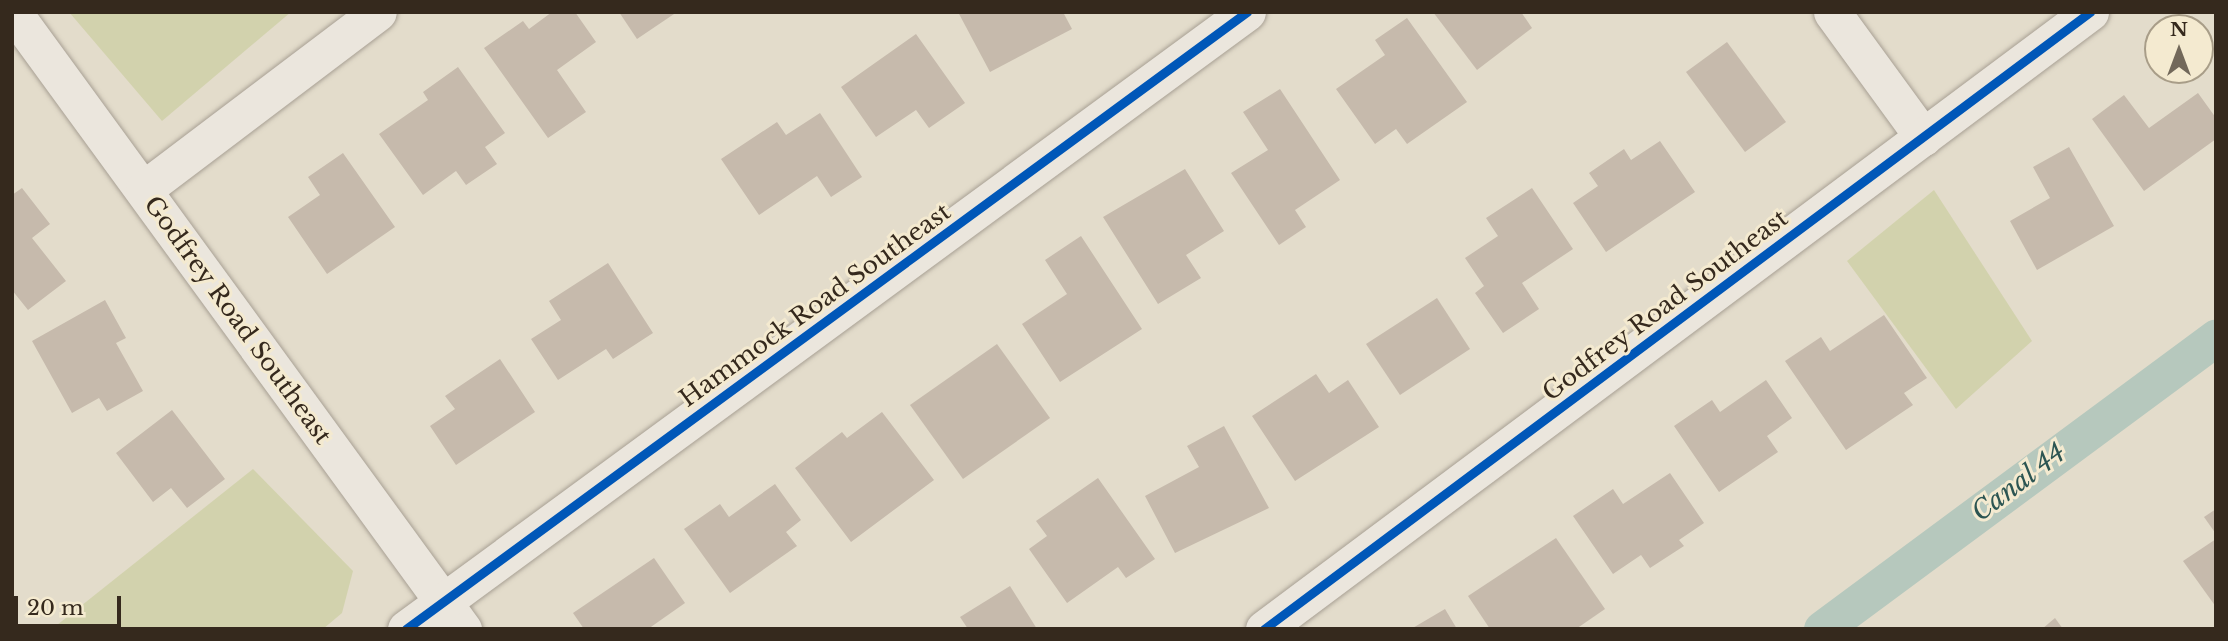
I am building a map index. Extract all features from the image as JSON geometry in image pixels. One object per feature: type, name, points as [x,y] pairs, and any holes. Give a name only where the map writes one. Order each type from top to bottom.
[{"type":"street","name":"Godfrey Road Southeast","points":[[13,12],[452,615]]},
{"type":"street","points":[[144,189],[378,12]]},
{"type":"street","name":"Hammock Road Southeast","points":[[406,629],[452,615],[1247,12]]},
{"type":"street","points":[[1832,12],[1923,136]]},
{"type":"street","name":"Godfrey Road Southeast","points":[[1264,629],[2090,12]]},
{"type":"green space","points":[[69,12],[291,12],[162,121]]},
{"type":"green space","points":[[1934,190],[2032,341],[1956,409],[1847,261]]},
{"type":"green space","points":[[253,469],[353,571],[342,613],[323,629],[52,629]]},
{"type":"building","points":[[552,12],[575,12],[596,42],[557,70],[586,112],[548,138],[484,48],[523,21],[529,29]]},
{"type":"building","points":[[619,12],[677,12],[637,39]]},
{"type":"building","points":[[958,12],[1063,12],[1072,29],[990,72]]},
{"type":"building","points":[[1433,12],[1521,12],[1532,28],[1477,70]]},
{"type":"building","points":[[1407,18],[1467,102],[1407,144],[1396,129],[1375,144],[1336,89],[1385,55],[1375,40]]},
{"type":"building","points":[[916,34],[965,103],[929,128],[916,110],[876,137],[841,87]]},
{"type":"building","points":[[1727,42],[1786,122],[1745,152],[1686,72]]},
{"type":"building","points":[[458,67],[505,133],[485,147],[497,164],[466,185],[456,171],[423,195],[379,134],[428,100],[423,92]]},
{"type":"building","points":[[1280,89],[1340,180],[1295,210],[1306,227],[1279,245],[1231,173],[1268,150],[1243,112]]},
{"type":"building","points":[[2198,93],[2216,118],[2216,139],[2144,191],[2092,119],[2124,95],[2149,128]]},
{"type":"building","points":[[820,113],[862,177],[831,197],[817,176],[759,215],[721,159],[777,122],[786,135]]},
{"type":"building","points":[[1660,141],[1695,192],[1606,252],[1573,203],[1598,186],[1589,173],[1624,149],[1631,160]]},
{"type":"building","points":[[2069,147],[2114,226],[2037,270],[2010,221],[2050,198],[2033,167]]},
{"type":"building","points":[[343,153],[395,227],[327,274],[288,217],[320,195],[308,177]]},
{"type":"building","points":[[1185,169],[1224,231],[1186,255],[1201,278],[1158,304],[1103,217]]},
{"type":"building","points":[[22,188],[50,224],[32,238],[66,281],[28,310],[12,290],[12,195]]},
{"type":"building","points":[[1532,188],[1573,249],[1522,283],[1539,309],[1503,333],[1475,293],[1484,286],[1465,258],[1498,236],[1486,218]]},
{"type":"building","points":[[1081,236],[1142,329],[1060,382],[1022,324],[1067,294],[1045,260]]},
{"type":"building","points":[[608,263],[653,333],[613,359],[606,349],[558,380],[531,339],[561,320],[549,301]]},
{"type":"building","points":[[1437,298],[1470,349],[1400,395],[1366,344]]},
{"type":"building","points":[[105,300],[126,338],[116,343],[143,391],[107,411],[99,398],[72,413],[32,341]]},
{"type":"building","points":[[1884,315],[1927,378],[1904,393],[1913,405],[1846,450],[1785,361],[1821,337],[1830,351]]},
{"type":"building","points":[[997,344],[1050,418],[963,479],[910,405]]},
{"type":"building","points":[[500,359],[535,412],[456,465],[430,426],[455,409],[445,396]]},
{"type":"building","points":[[1316,374],[1329,393],[1348,380],[1379,427],[1295,481],[1252,416]]},
{"type":"building","points":[[1766,380],[1792,418],[1767,436],[1778,452],[1719,492],[1674,426],[1712,400],[1720,412]]},
{"type":"building","points":[[172,410],[225,479],[187,508],[171,488],[153,502],[116,453]]},
{"type":"building","points":[[882,412],[934,480],[851,542],[795,468],[842,432],[847,438]]},
{"type":"building","points":[[1224,426],[1269,508],[1175,553],[1145,496],[1199,467],[1187,446]]},
{"type":"building","points":[[1670,473],[1704,523],[1679,540],[1684,546],[1650,568],[1641,555],[1613,574],[1573,516],[1613,489],[1623,504]]},
{"type":"building","points":[[1098,478],[1155,559],[1126,578],[1118,567],[1067,603],[1029,549],[1047,536],[1036,521]]},
{"type":"building","points":[[775,484],[801,520],[786,532],[797,546],[730,593],[684,529],[720,504],[729,517]]},
{"type":"building","points":[[2216,509],[2216,534],[2204,517]]},
{"type":"building","points":[[1556,538],[1605,609],[1576,629],[1490,629],[1468,596]]},
{"type":"building","points":[[2216,539],[2216,607],[2183,561]]},
{"type":"building","points":[[654,558],[685,603],[648,629],[584,629],[573,613]]},
{"type":"building","points":[[1010,586],[1037,629],[968,629],[960,617]]},
{"type":"building","points":[[1445,609],[1457,629],[1411,629]]},
{"type":"building","points":[[2055,618],[2063,629],[2042,629]]},
{"type":"waterway","name":"Canal 44","points":[[1822,629],[2216,337]]},
{"type":"cycle path","points":[[406,629],[1247,12]]},
{"type":"cycle path","points":[[1264,629],[2090,12]]}]
